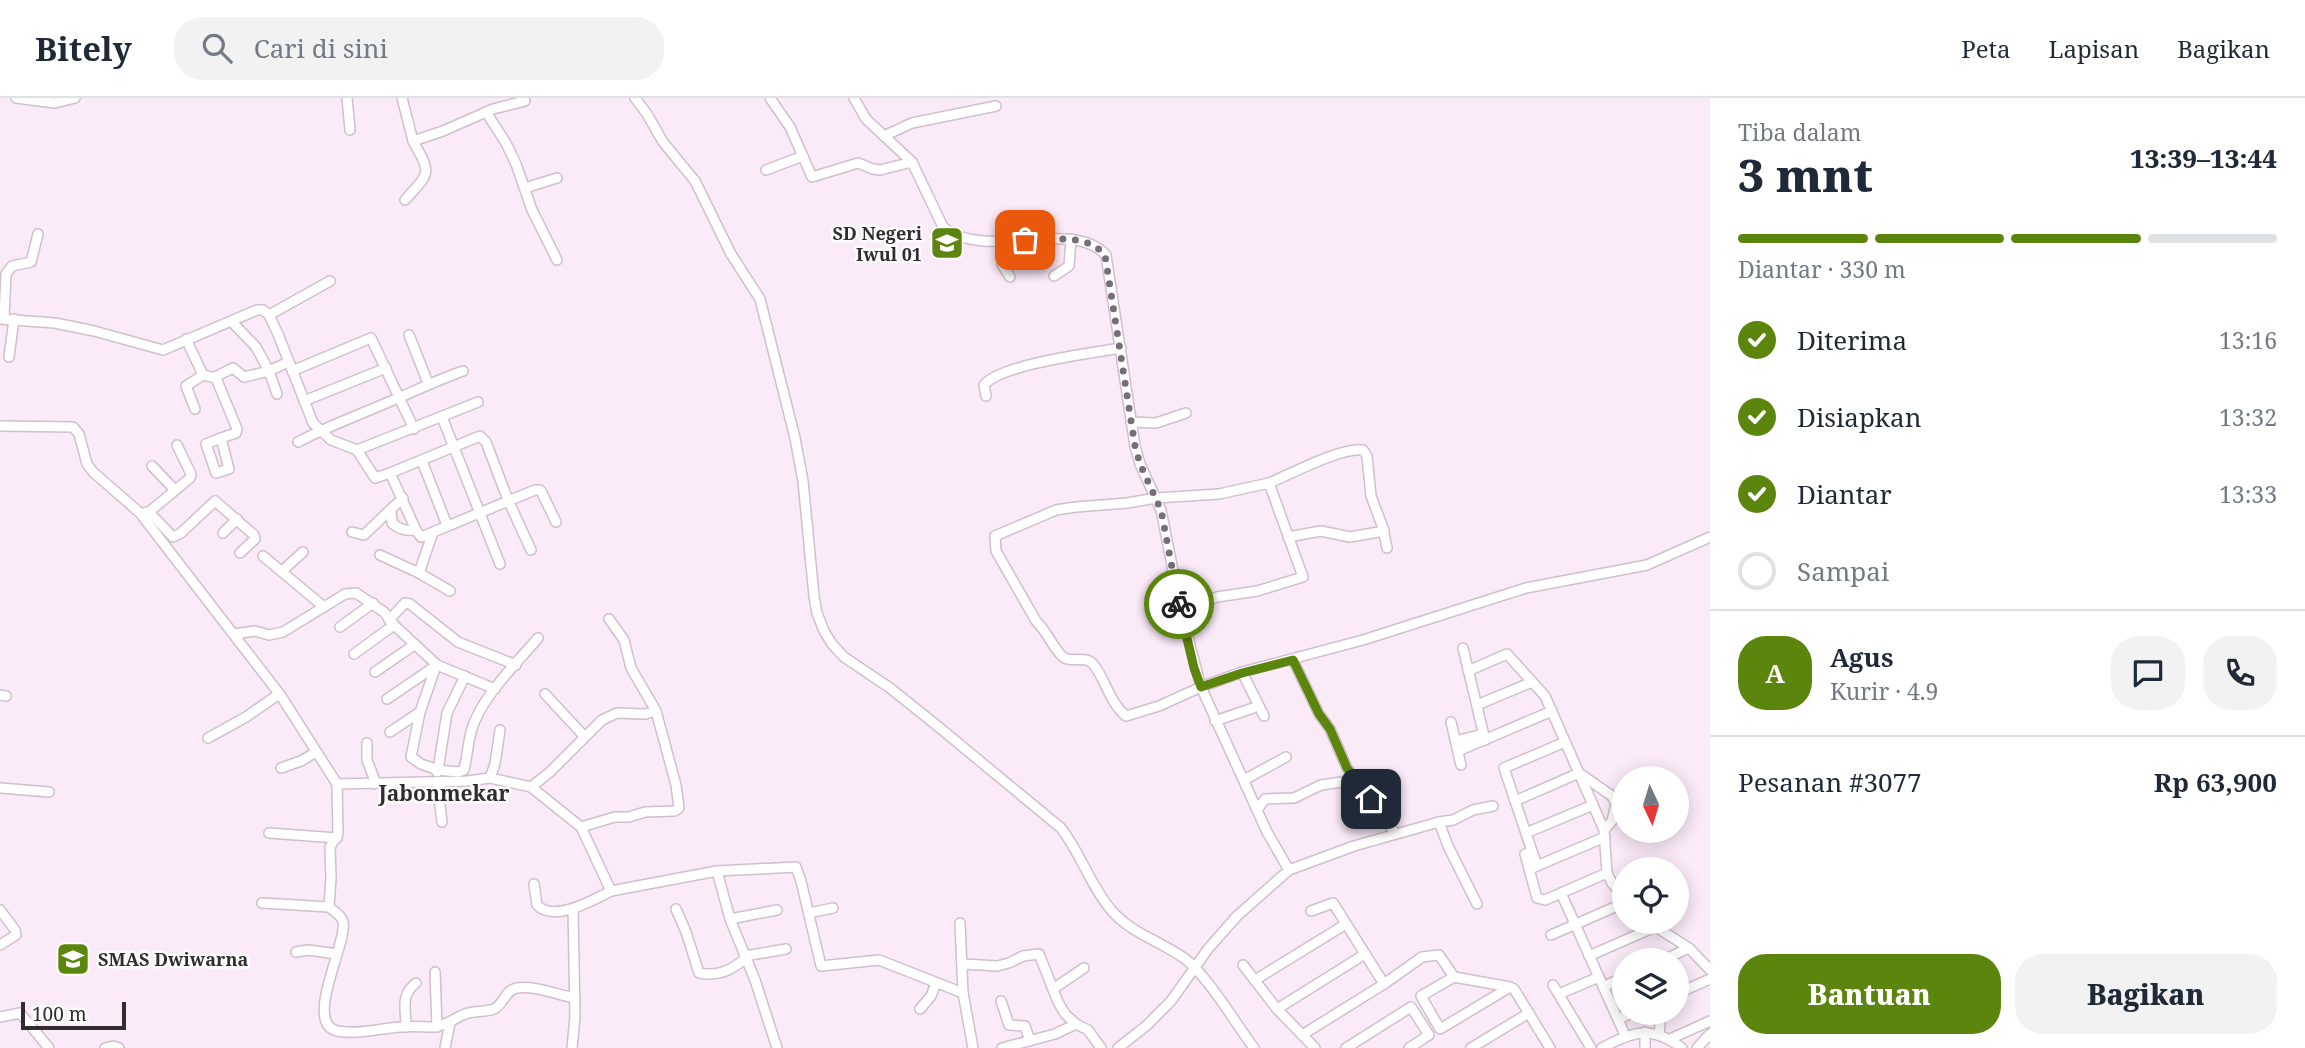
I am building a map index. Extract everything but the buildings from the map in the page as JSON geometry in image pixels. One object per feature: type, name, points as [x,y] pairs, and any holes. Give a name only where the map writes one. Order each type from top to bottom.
[{"type":"street","points":[[16,98],[55,103],[75,98]]},
{"type":"street","points":[[347,98],[350,131]]},
{"type":"street","points":[[402,98],[412,141],[426,164],[426,173],[405,200]]},
{"type":"street","points":[[635,98],[663,142],[695,181],[731,254],[760,299],[786,397],[803,481],[817,614],[832,644],[851,663],[890,688],[1060,828],[1113,912],[1139,933],[1176,953],[1195,968],[1254,1048]]},
{"type":"street","points":[[770,98],[790,127],[813,177],[858,163],[873,170],[912,163]]},
{"type":"street","points":[[854,98],[866,119],[912,163],[943,227],[951,234],[965,239],[1003,241],[1071,239],[1092,244],[1105,255],[1140,464],[1161,510],[1181,611],[1201,687],[1270,838],[1289,870]]},
{"type":"street","points":[[412,141],[423,139],[493,108],[524,101]]},
{"type":"street","points":[[884,136],[912,123],[996,106]]},
{"type":"street","points":[[486,113],[506,143],[532,210],[557,260]]},
{"type":"street","points":[[766,170],[803,156]]},
{"type":"street","points":[[525,188],[557,178]]},
{"type":"street","points":[[9,357],[6,274],[12,266],[31,262],[38,234]]},
{"type":"street","points":[[1054,276],[1069,266],[1071,239]]},
{"type":"street","points":[[1003,241],[1002,264],[1010,276]]},
{"type":"street","points":[[269,315],[330,281]]},
{"type":"street","points":[[6,319],[55,323],[163,350],[257,310],[267,311],[313,423],[331,440],[357,450],[375,478],[422,461],[477,436],[483,438],[531,550]]},
{"type":"street","points":[[231,321],[256,347],[277,394]]},
{"type":"street","points":[[409,335],[428,383]]},
{"type":"street","points":[[195,409],[186,386],[203,375],[215,377],[233,368],[244,377],[290,366],[371,338],[414,429]]},
{"type":"street","points":[[186,339],[203,375]]},
{"type":"street","points":[[986,396],[984,384],[996,375],[1044,362],[1121,348]]},
{"type":"street","points":[[304,401],[386,368]]},
{"type":"street","points":[[298,442],[428,383],[463,371]]},
{"type":"street","points":[[215,377],[237,431],[221,438]]},
{"type":"street","points":[[357,450],[478,402]]},
{"type":"street","points":[[1131,422],[1156,423],[1186,413]]},
{"type":"street","points":[[442,417],[500,564]]},
{"type":"street","points":[[0,426],[73,427],[79,434],[87,464],[93,472],[173,537],[181,533],[215,501],[255,537],[240,553]]},
{"type":"street","points":[[145,512],[190,478],[191,474],[177,445]]},
{"type":"street","points":[[1387,548],[1384,531],[1371,496],[1367,456],[1363,450],[1331,457],[1269,483],[1219,494],[1156,498],[1056,510],[995,536],[995,548],[1036,621],[1064,657],[1070,660],[1086,659],[1093,663],[1124,716],[1159,706],[1201,687],[1242,673],[1363,640],[1525,588],[1647,565],[1710,537]]},
{"type":"street","points":[[422,461],[447,525]]},
{"type":"street","points":[[152,466],[174,489]]},
{"type":"street","points":[[390,473],[421,537],[432,535],[447,525],[508,500],[540,490],[556,522]]},
{"type":"street","points":[[1181,611],[1217,597],[1257,591],[1302,578],[1303,573],[1269,483]]},
{"type":"street","points":[[352,532],[365,535],[403,498]]},
{"type":"street","points":[[391,509],[391,519],[397,528],[416,530]]},
{"type":"street","points":[[145,512],[279,694],[337,784],[338,834],[330,847],[328,907]]},
{"type":"street","points":[[223,533],[237,519]]},
{"type":"street","points":[[1288,537],[1321,531],[1350,537],[1384,531]]},
{"type":"street","points":[[419,573],[432,535]]},
{"type":"street","points":[[282,571],[303,552]]},
{"type":"street","points":[[380,555],[450,591]]},
{"type":"street","points":[[263,556],[324,607]]},
{"type":"street","points":[[234,634],[256,631],[275,635],[350,593],[363,596],[373,603],[437,665],[495,688]]},
{"type":"street","points":[[340,627],[373,603]]},
{"type":"street","points":[[354,654],[391,623],[405,603],[410,604],[458,642],[516,664]]},
{"type":"street","points":[[581,827],[615,817],[675,811],[679,808],[676,785],[656,711],[631,668],[622,635],[609,619]]},
{"type":"street","points":[[437,665],[420,712],[411,757],[438,770],[458,772],[464,769],[471,732],[477,718],[495,688],[538,638]]},
{"type":"street","points":[[375,672],[414,645]]},
{"type":"street","points":[[1463,648],[1484,737]]},
{"type":"street","points":[[1468,671],[1507,654],[1545,696],[1604,834],[1607,873],[1612,883]]},
{"type":"street","points":[[1293,660],[1342,757],[1395,833]]},
{"type":"street","points":[[387,699],[437,665]]},
{"type":"street","points":[[1242,673],[1264,716]]},
{"type":"street","points":[[442,822],[435,782],[447,713],[465,676]]},
{"type":"street","points":[[1476,705],[1532,682]]},
{"type":"street","points":[[208,738],[246,717],[279,694]]},
{"type":"street","points":[[545,694],[584,736]]},
{"type":"street","points":[[1215,721],[1259,706]]},
{"type":"street","points":[[1458,751],[1484,737],[1552,710]]},
{"type":"street","points":[[531,787],[550,772],[603,719],[617,713],[645,714],[656,711]]},
{"type":"street","points":[[390,732],[420,712]]},
{"type":"street","points":[[1451,722],[1461,765]]},
{"type":"street","points":[[490,778],[500,730]]},
{"type":"street","points":[[1456,741],[1484,737]]},
{"type":"street","points":[[1565,742],[1504,768],[1532,852],[1525,854],[1533,868],[1537,898],[1545,900],[1607,873]]},
{"type":"street","points":[[367,743],[366,756],[375,781],[373,784]]},
{"type":"street","points":[[281,768],[316,752]]},
{"type":"street","points":[[1244,780],[1286,757]]},
{"type":"street","points":[[1515,801],[1579,773]]},
{"type":"street","points":[[1533,868],[1604,834],[1612,821],[1616,804],[1612,796],[1579,773]]},
{"type":"street","points":[[337,784],[490,778],[531,787],[581,827],[611,891]]},
{"type":"street","points":[[1257,810],[1265,799],[1294,797],[1321,785],[1356,780]]},
{"type":"street","points":[[0,788],[49,792]]},
{"type":"street","points":[[1526,833],[1593,805]]},
{"type":"street","points":[[1118,1048],[1171,1002],[1208,949],[1237,916],[1289,870],[1395,833],[1453,820],[1473,810],[1493,806]]},
{"type":"street","points":[[1439,822],[1477,904]]},
{"type":"street","points":[[269,833],[337,838]]},
{"type":"street","points":[[534,884],[540,909],[573,909],[611,891],[717,871],[795,866],[802,881],[821,966],[879,961],[962,993]]},
{"type":"street","points":[[717,871],[730,919],[746,957],[775,1048]]},
{"type":"street","points":[[1560,893],[1612,1006]]},
{"type":"street","points":[[262,903],[328,907],[342,919],[343,933],[325,1000],[328,1024],[337,1031],[437,1027],[470,1013],[492,1010],[508,992],[518,988],[575,999]]},
{"type":"street","points":[[1311,911],[1333,903],[1384,984]]},
{"type":"street","points":[[809,913],[833,908]]},
{"type":"street","points":[[1551,935],[1612,908]]},
{"type":"street","points":[[572,1048],[575,999],[573,909]]},
{"type":"street","points":[[676,909],[699,973],[725,972],[746,957],[786,949]]},
{"type":"street","points":[[0,910],[16,933],[15,938],[0,945]]},
{"type":"street","points":[[730,919],[777,910]]},
{"type":"street","points":[[960,923],[962,993],[973,1048]]},
{"type":"street","points":[[1255,980],[1346,924]]},
{"type":"street","points":[[1589,956],[1634,934]]},
{"type":"street","points":[[1666,934],[1689,948],[1710,970]]},
{"type":"street","points":[[296,952],[308,950],[337,954]]},
{"type":"street","points":[[963,964],[997,966],[1023,956],[1039,954],[1065,1014],[1088,1030],[1101,1048]]},
{"type":"street","points":[[1277,1009],[1365,954]]},
{"type":"street","points":[[1302,1035],[1422,957],[1439,955],[1454,977]]},
{"type":"street","points":[[1243,965],[1277,1009],[1315,1048]]},
{"type":"street","points":[[1053,989],[1084,968]]},
{"type":"street","points":[[435,972],[437,1027]]},
{"type":"street","points":[[1510,987],[1440,1029],[1422,996],[1454,977],[1510,987],[1529,1013],[1546,1046]]},
{"type":"street","points":[[1559,994],[1599,977]]},
{"type":"street","points":[[1689,988],[1710,979]]},
{"type":"street","points":[[1603,986],[1612,982]]},
{"type":"street","points":[[407,1027],[405,997],[416,983]]},
{"type":"street","points":[[920,1009],[931,996],[936,983]]},
{"type":"street","points":[[1553,985],[1591,1048]]},
{"type":"street","points":[[1001,1000],[1009,1025],[1025,1026],[1029,1044]]},
{"type":"street","points":[[1346,1048],[1411,1007],[1429,1035],[1409,1048]]},
{"type":"street","points":[[0,1017],[20,1013],[50,1048]]},
{"type":"street","points":[[1471,1048],[1529,1013]]},
{"type":"street","points":[[1670,1039],[1710,1021]]},
{"type":"street","points":[[445,1048],[450,1023]]},
{"type":"street","points":[[1002,1048],[1029,1044],[1076,1024]]},
{"type":"street","points":[[1621,1025],[1625,1035]]},
{"type":"street","points":[[1659,1034],[1660,1025]]},
{"type":"street","points":[[1645,1032],[1645,1048]]},
{"type":"street","points":[[1602,1048],[1625,1035],[1645,1032],[1659,1034],[1682,1048]]},
{"type":"street","points":[[1696,1048],[1710,1034]]},
{"type":"street","points":[[105,1048],[119,1048]]},
{"type":"way so far","points":[[1025,240],[1071,239],[1092,244],[1105,255],[1135,446],[1140,464],[1161,510],[1179,604]]},
{"type":"place","name":"SD Negeri Iwul 01","points":[[947,243]]},
{"type":"place","name":"SMAS Dwiwarna","points":[[73,959]]},
{"type":"district","name":"Jabonmekar","points":[[444,793]]},
{"type":"route","points":[[1179,604],[1201,687],[1293,660],[1319,714],[1330,729],[1347,768],[1371,799]]}]
